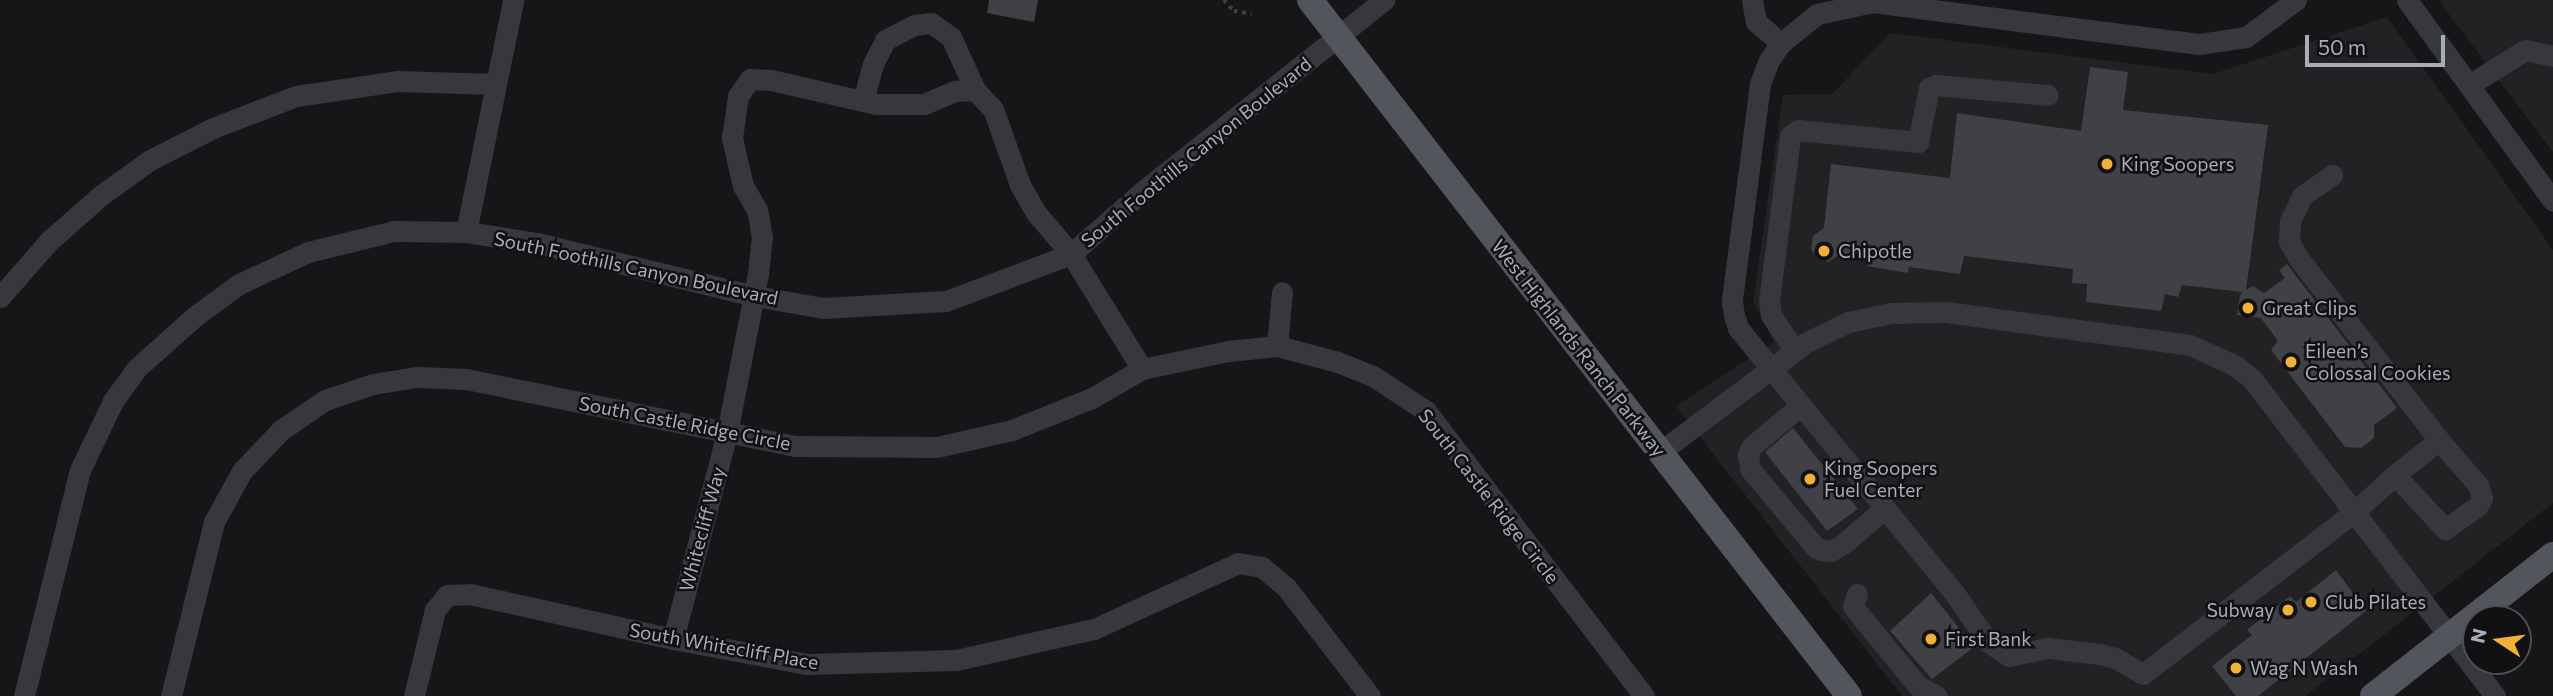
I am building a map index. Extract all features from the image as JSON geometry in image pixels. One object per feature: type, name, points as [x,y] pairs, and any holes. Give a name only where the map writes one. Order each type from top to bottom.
[{"type":"main road","name":"West Highlands Ranch Parkway","points":[[1310,0],[1849,696]]},
{"type":"main road","points":[[2373,696],[2553,555]]},
{"type":"street","points":[[466,232],[513,0]]},
{"type":"street","name":"South Foothills Canyon Boulevard","points":[[24,696],[80,470],[113,401],[137,368],[194,317],[239,284],[307,252],[394,231],[466,232],[537,243],[755,296],[823,308],[946,300],[1071,254],[1143,191],[1384,0]]},
{"type":"street","points":[[1752,0],[1756,22],[1769,36],[1781,43]]},
{"type":"street","points":[[2296,0],[2246,37],[2199,44],[1873,2],[1818,6],[1781,43],[1769,60],[1760,84],[1732,301],[1738,328],[1955,594],[1988,642],[1999,652],[2009,656],[2048,648],[2082,650],[2115,658],[2143,674],[2353,513],[2439,440]]},
{"type":"street","points":[[2407,0],[2553,201]]},
{"type":"street","points":[[975,90],[955,92],[923,104],[863,101],[873,64],[886,40],[914,25],[931,23],[951,37],[975,90],[993,108],[1020,185],[1037,214],[1071,254],[1143,369]]},
{"type":"street","points":[[2469,85],[2525,50],[2553,56]]},
{"type":"street","name":"Whitecliff Way","points":[[673,639],[727,433],[755,296],[762,237],[757,210],[743,186],[732,138],[738,96],[750,79],[771,80],[863,101]]},
{"type":"street","points":[[0,298],[49,241],[100,196],[150,160],[213,128],[296,96],[397,81],[494,84]]},
{"type":"street","points":[[1795,351],[1771,314],[1769,301],[1790,136],[1798,130],[1917,142],[1929,88],[1936,85],[2048,95]]},
{"type":"street","points":[[2332,174],[2302,196],[2290,220],[2289,241],[2299,259],[2483,493],[2477,506],[2450,528],[2439,527],[2395,475]]},
{"type":"street","points":[[1277,346],[1282,292]]},
{"type":"street","points":[[1660,452],[1795,351],[1848,322],[1925,310],[2190,345],[2236,366],[2252,379],[2448,638],[2496,696]]},
{"type":"street","name":"South Castle Ridge Circle","points":[[171,696],[214,522],[242,471],[281,430],[326,400],[373,384],[417,377],[466,379],[794,446],[937,447],[1012,430],[1091,398],[1143,369],[1228,351],[1277,346],[1339,362],[1373,376],[1426,411],[1644,696]]},
{"type":"street","points":[[1801,405],[1751,447],[1748,454],[1750,469],[1821,551],[1831,551],[1843,544],[1885,508]]},
{"type":"street","name":"South Whitecliff Place","points":[[414,696],[435,610],[447,596],[470,594],[673,639],[806,664],[956,660],[1094,629],[1238,563],[1262,567],[1286,587],[1370,696]]},
{"type":"street","points":[[1857,594],[1853,606],[1863,620],[1918,686],[1937,696]]},
{"type":"path","points":[[1224,0],[1234,11],[1252,14]]},
{"type":"shaded area","points":[[2438,0],[2553,0],[2553,152]]},
{"type":"shaded area","points":[[2387,17],[2553,250],[2553,503],[2305,696],[1902,696],[1676,406],[1774,342],[1753,302],[1783,95],[1832,94],[1890,33],[2213,74]]},
{"type":"building","points":[[989,0],[1038,0],[1034,22],[987,13]]},
{"type":"building","name":"King Soopers","points":[[2090,67],[2128,72],[2123,110],[2268,125],[2246,290],[2253,286],[2264,293],[2285,278],[2279,270],[2287,264],[2397,408],[2374,425],[2374,438],[2361,448],[2345,447],[2271,350],[2278,341],[2261,318],[2237,315],[2240,295],[2243,292],[2182,285],[2178,297],[2165,294],[2161,311],[2086,302],[2087,284],[2072,283],[2073,269],[1964,256],[1960,274],[1909,267],[1908,273],[1867,266],[1869,257],[1839,255],[1828,262],[1817,258],[1811,249],[1813,236],[1824,228],[1831,164],[1950,178],[1957,113],[2081,131]]},
{"type":"building","name":"King Soopers Fuel Center","points":[[1793,428],[1858,509],[1827,531],[1765,452]]},
{"type":"building","points":[[2336,570],[2366,611],[2258,696],[2236,696],[2212,666],[2252,635],[2247,630],[2290,596],[2296,602]]},
{"type":"building","name":"First Bank","points":[[1931,593],[1974,647],[1932,679],[1890,631]]},
{"type":"place","name":"King Soopers","points":[[2107,164]]},
{"type":"place","name":"Chipotle","points":[[1824,251]]},
{"type":"place","name":"Great Clips","points":[[2248,308]]},
{"type":"place","name":"Eileen’s Colossal Cookies","points":[[2291,362]]},
{"type":"place","name":"King Soopers Fuel Center","points":[[1810,479]]},
{"type":"place","name":"Club Pilates","points":[[2311,602]]},
{"type":"place","name":"Subway","points":[[2288,610]]},
{"type":"place","name":"First Bank","points":[[1931,639]]},
{"type":"place","name":"Wag N Wash","points":[[2236,668]]}]
